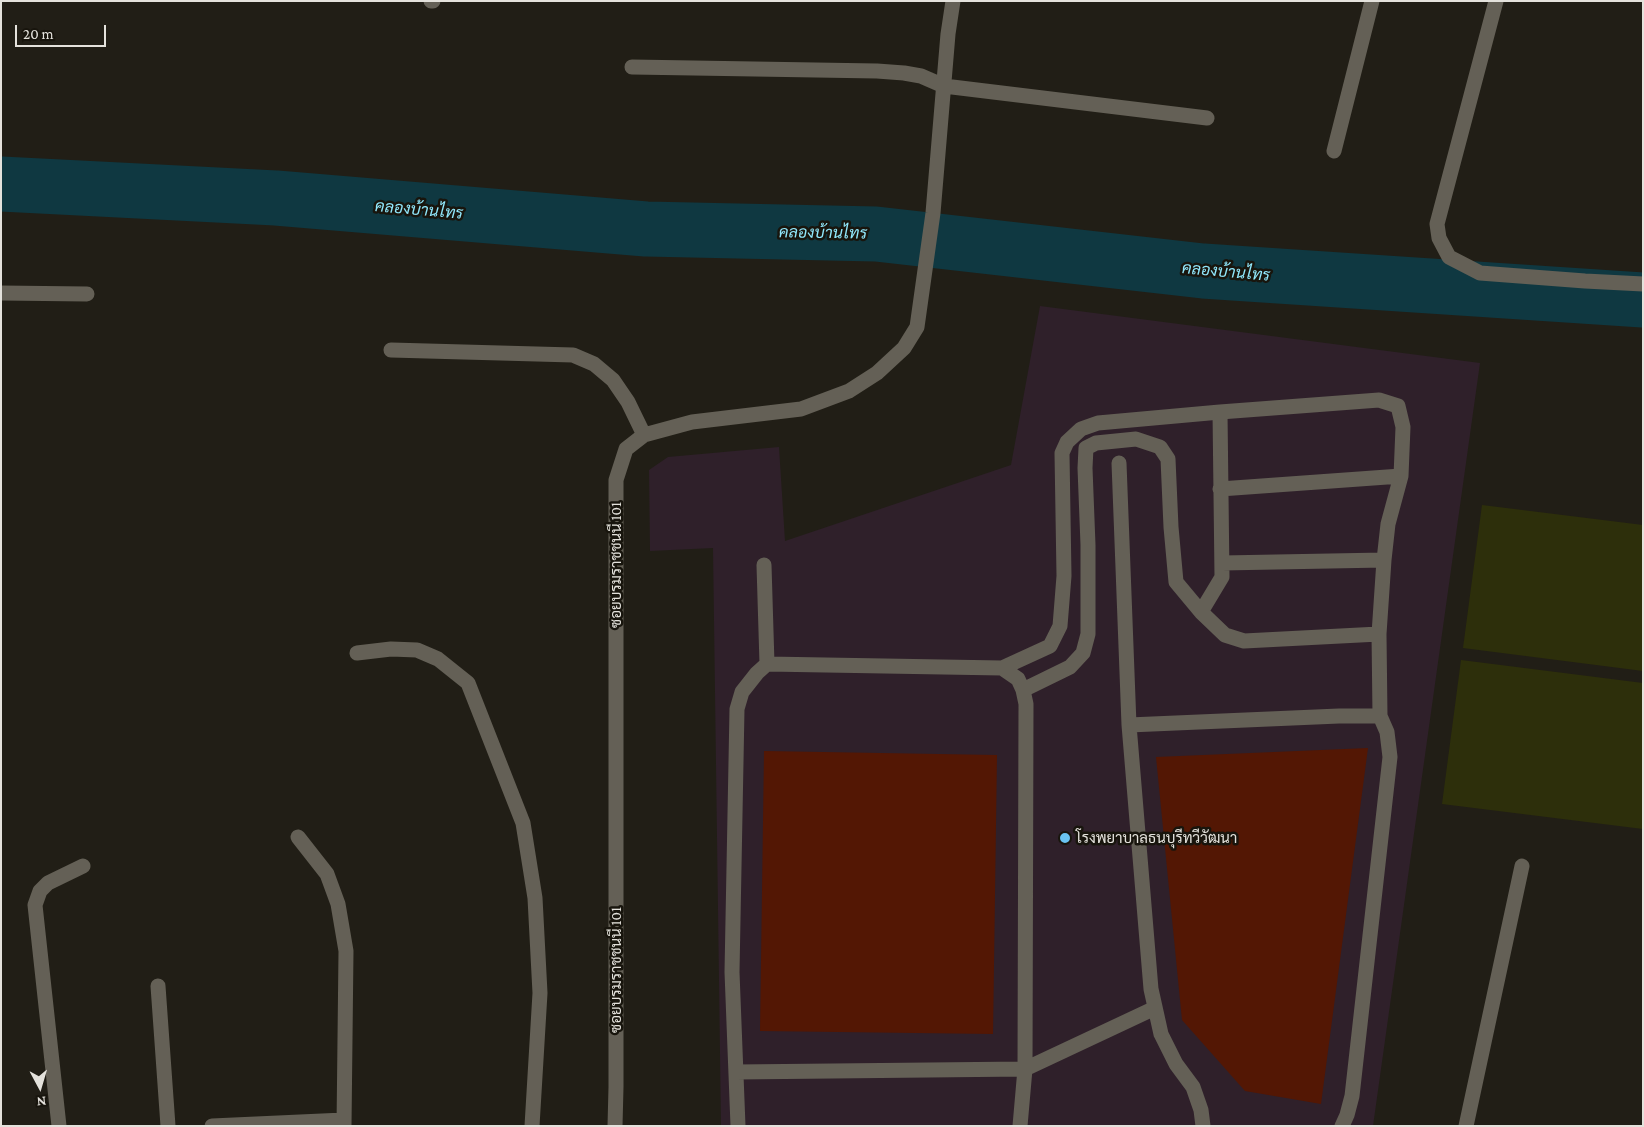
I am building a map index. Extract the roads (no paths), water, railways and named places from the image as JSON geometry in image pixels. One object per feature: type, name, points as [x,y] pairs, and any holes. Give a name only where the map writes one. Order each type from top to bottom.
[{"type":"street","name":"ซอยบรมราชชนนี 101","points":[[615,1126],[616,480],[626,449],[644,435],[692,422],[801,409],[849,391],[877,373],[904,348],[917,327],[933,214],[948,34],[953,1]]},
{"type":"street","points":[[1334,151],[1372,1]]},
{"type":"street","points":[[1496,1],[1437,224],[1439,238],[1449,257],[1480,273],[1643,284]]},
{"type":"street","points":[[632,67],[877,71],[921,76],[944,86],[1207,118]]},
{"type":"street","points":[[1,293],[87,294]]},
{"type":"street","points":[[391,350],[573,355],[594,364],[613,380],[628,402],[644,435]]},
{"type":"street","points":[[738,1126],[732,972],[737,709],[742,692],[758,673],[768,664],[1002,668],[1050,646],[1060,626],[1064,576],[1062,453],[1067,442],[1081,429],[1098,423],[1379,400],[1398,406],[1403,427],[1401,476],[1388,524],[1379,634],[1380,716],[1387,732],[1390,756],[1352,1096],[1342,1126]]},
{"type":"street","points":[[1201,612],[1222,577],[1220,412]]},
{"type":"street","points":[[1024,690],[1070,668],[1083,653],[1088,634],[1088,545],[1085,462],[1086,448],[1096,443],[1136,439],[1160,447],[1168,459],[1176,582],[1201,612],[1225,635],[1244,640],[1379,634]]},
{"type":"street","points":[[1119,463],[1129,725],[1151,989],[1161,1034],[1176,1064],[1193,1087],[1203,1126]]},
{"type":"street","points":[[1220,489],[1401,476]]},
{"type":"street","points":[[1222,563],[1384,560]]},
{"type":"street","points":[[764,565],[768,664]]},
{"type":"street","points":[[357,653],[391,649],[417,650],[438,659],[468,683],[523,823],[535,898],[540,993],[532,1126]]},
{"type":"street","points":[[1002,668],[1018,679],[1024,690],[1026,704],[1025,1069],[1020,1126]]},
{"type":"street","points":[[1129,725],[1380,716]]},
{"type":"street","points":[[212,1126],[344,1123],[346,951],[338,904],[327,874],[298,837]]},
{"type":"street","points":[[59,1126],[35,905],[40,891],[48,883],[83,866]]},
{"type":"street","points":[[1466,1126],[1522,866]]},
{"type":"street","points":[[158,986],[168,1126]]},
{"type":"street","points":[[736,1072],[1025,1069],[1156,1008]]},
{"type":"waterway","name":"คลองบ้านไทร","points":[[1,184],[276,198],[646,229],[876,234],[1203,271],[1643,300]]},
{"type":"place","name":"โรงพยาบาลธนบุรีทวีวัฒนา","points":[[1065,838]]}]
